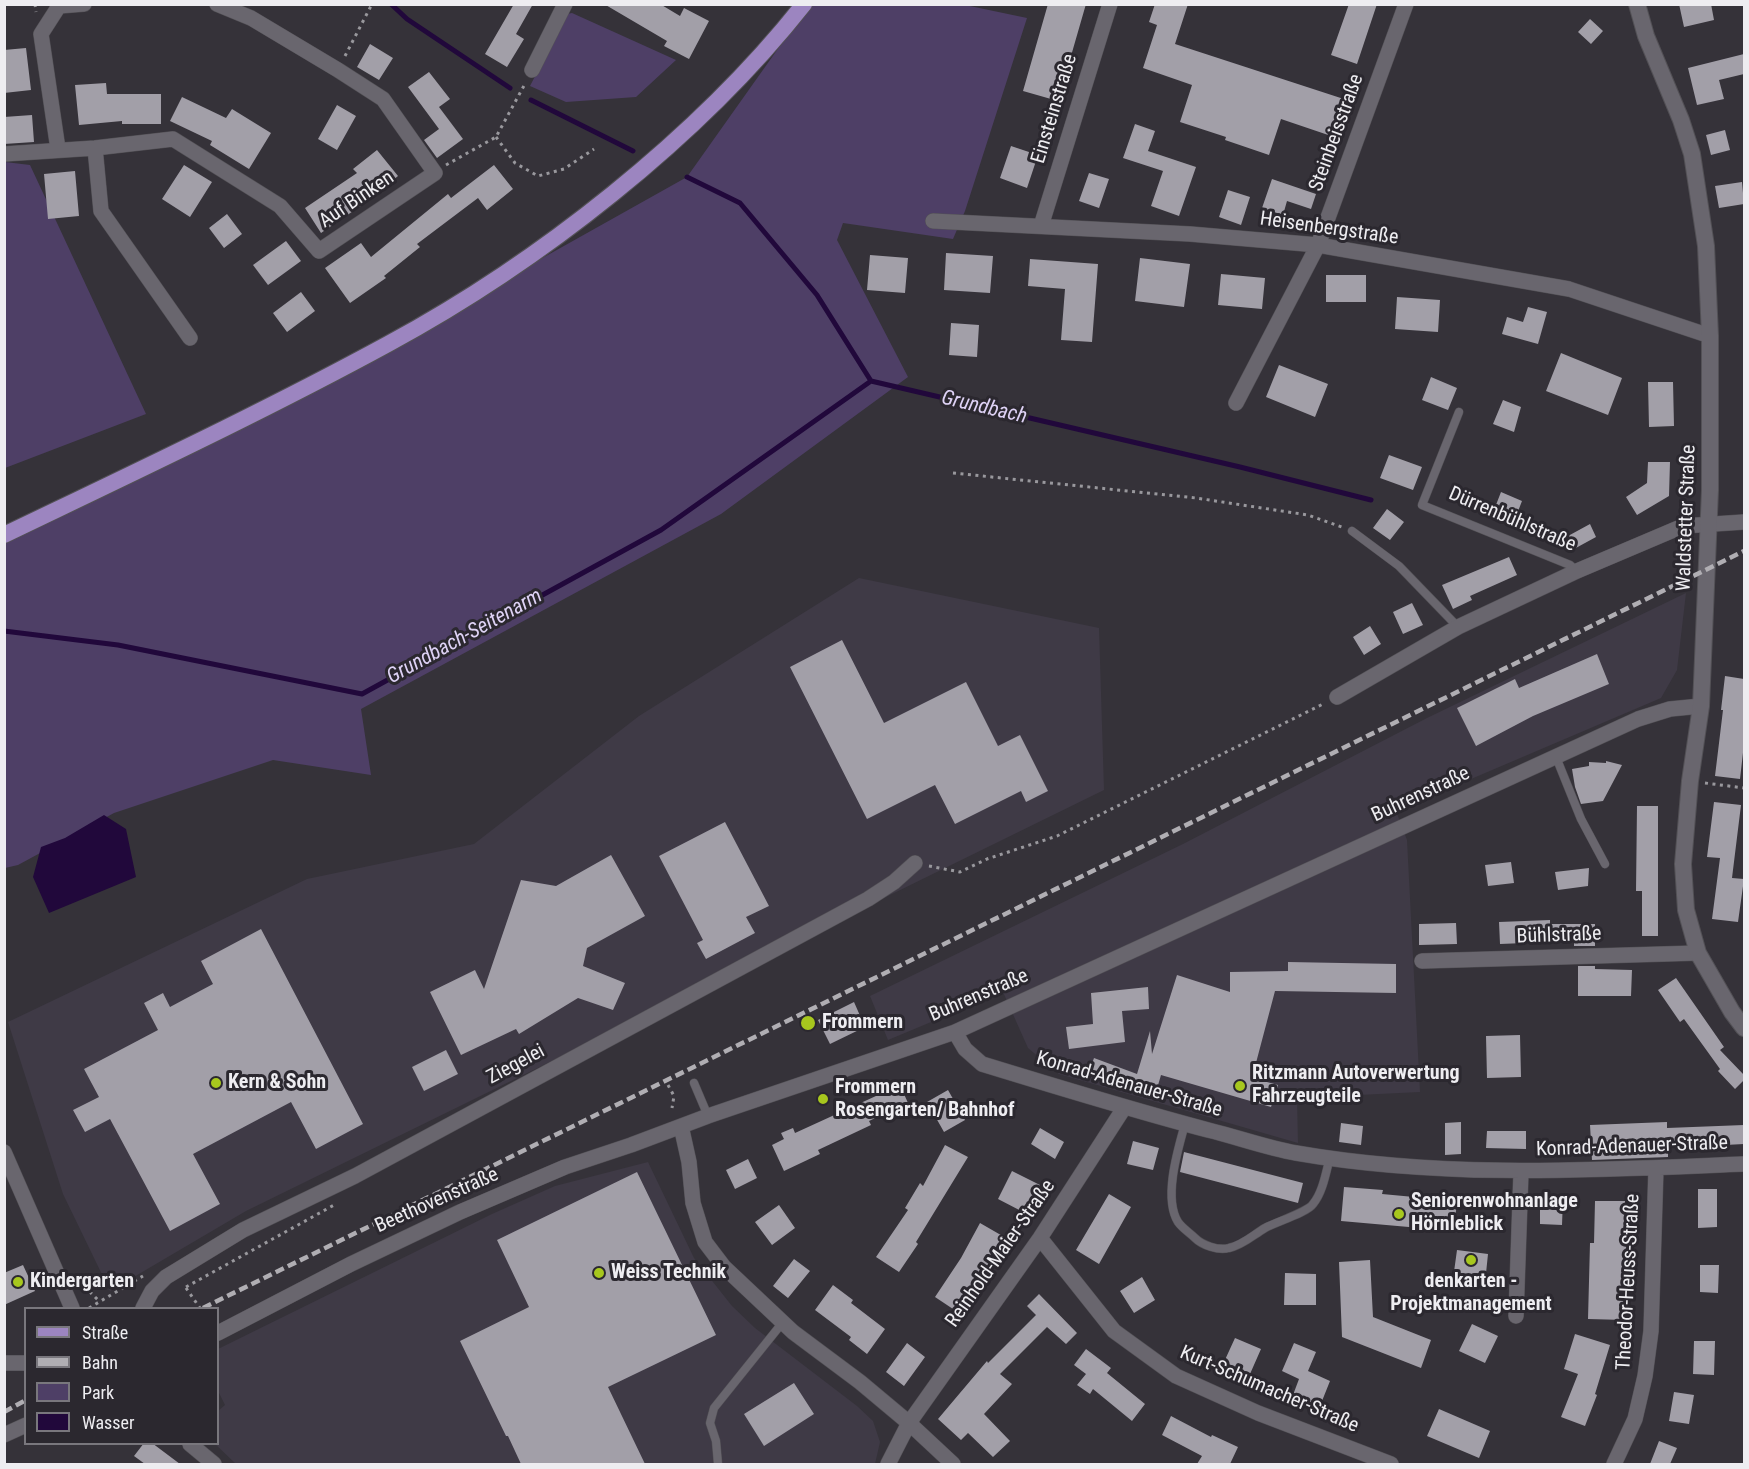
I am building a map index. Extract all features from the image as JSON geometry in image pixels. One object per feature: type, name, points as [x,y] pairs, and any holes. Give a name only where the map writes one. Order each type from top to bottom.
[{"type":"main road","points":[[4,535],[389,344],[476,291],[558,236],[645,166],[702,116],[753,63],[804,4]]},
{"type":"street","points":[[58,149],[41,34],[59,6],[84,4]]},
{"type":"street","points":[[217,4],[251,18],[383,99],[435,173]]},
{"type":"street","points":[[532,70],[565,4]]},
{"type":"street","name":"Einsteinstraße","points":[[1041,226],[1110,4]]},
{"type":"street","name":"Steinbeisstraße","points":[[1236,403],[1318,245],[1406,4]]},
{"type":"street","name":"Waldstetter Straße","points":[[1637,4],[1646,36],[1682,120],[1692,154],[1706,246],[1710,336],[1708,525],[1701,706],[1690,781],[1683,864],[1686,910],[1698,953],[1732,1012],[1744,1028]]},
{"type":"street","name":"Auf Binken","points":[[4,154],[96,148],[173,139],[280,206],[319,251],[435,173]]},
{"type":"street","points":[[96,148],[101,211],[190,338]]},
{"type":"street","name":"Heisenbergstraße","points":[[933,221],[1190,234],[1318,245],[1569,289],[1710,336]]},
{"type":"street","name":"Dürrenbühlstraße","points":[[1337,697],[1458,627],[1577,571],[1683,526],[1744,522]]},
{"type":"street","name":"Buhrenstraße","points":[[681,1126],[955,1032],[1638,719],[1670,709],[1701,706]]},
{"type":"street","name":"Ziegelei","points":[[144,1307],[152,1292],[166,1277],[243,1230],[355,1176],[858,904],[894,882],[915,863]]},
{"type":"street","name":"Bühlstraße","points":[[1422,961],[1698,953]]},
{"type":"street","name":"Konrad-Adenauer-Straße","points":[[955,1032],[965,1049],[982,1064],[1124,1108],[1295,1153],[1427,1167],[1521,1172],[1744,1164]]},
{"type":"street","name":"Reinhold-Maier-Straße","points":[[888,1464],[909,1422],[1040,1238],[1124,1108]]},
{"type":"street","points":[[681,1126],[689,1161],[693,1203],[705,1242],[724,1267],[783,1322],[909,1422],[953,1464]]},
{"type":"street","name":"Beethovenstraße","points":[[219,1332],[351,1264],[460,1212],[565,1167],[681,1126]]},
{"type":"street","points":[[4,1152],[72,1307]]},
{"type":"street","name":"Theodor-Heuss-Straße","points":[[1614,1464],[1635,1419],[1652,1331],[1656,1168]]},
{"type":"street","name":"Konrad-Adenauer-Straße","points":[[1516,1316],[1521,1172]]},
{"type":"street","name":"Kurt-Schumacher-Straße","points":[[1040,1238],[1114,1331],[1176,1376],[1258,1413],[1391,1464]]},
{"type":"street","points":[[4,1363],[24,1363]]},
{"type":"street","points":[[4,1435],[24,1426]]},
{"type":"street","points":[[192,1445],[214,1464]]},
{"type":"lane","name":"Dürrenbühlstraße","points":[[1459,412],[1422,505],[1570,565],[1577,571]]},
{"type":"lane","points":[[1352,531],[1399,566],[1458,627]]},
{"type":"lane","points":[[1556,756],[1581,819],[1605,864]]},
{"type":"lane","points":[[694,1083],[708,1116]]},
{"type":"lane","points":[[1185,1124],[1173,1172],[1173,1210],[1178,1223],[1198,1241],[1219,1249],[1229,1248],[1246,1241],[1279,1220],[1309,1210],[1316,1202],[1330,1157]]},
{"type":"lane","points":[[718,1464],[716,1441],[710,1423],[714,1408],[783,1322]]},
{"type":"path","points":[[338,70],[372,4]]},
{"type":"path","points":[[435,173],[496,137],[532,70]]},
{"type":"path","points":[[496,137],[515,163],[538,176],[564,169],[594,149]]},
{"type":"path","points":[[953,473],[1196,498],[1308,515],[1352,531]]},
{"type":"path","points":[[915,863],[960,872],[987,859],[1057,836],[1337,697]]},
{"type":"path","points":[[1690,781],[1744,788]]},
{"type":"path","points":[[668,1084],[674,1096],[672,1108]]},
{"type":"shaded area","points":[[859,578],[1099,628],[1104,790],[246,1211],[110,1291],[63,1194],[8,1022],[307,879],[474,844],[639,716]]},
{"type":"shaded area","points":[[1686,593],[1677,670],[1661,698],[1396,811],[1407,840],[1420,1092],[1297,1098],[1298,1143],[1059,1074],[1028,1048],[1003,992],[888,1040],[870,996],[1183,844],[1427,718]]},
{"type":"shaded area","points":[[648,1162],[694,1258],[732,1306],[755,1328],[857,1406],[873,1421],[880,1442],[875,1464],[236,1464],[216,1445],[219,1445],[219,1410],[225,1405],[219,1393],[219,1349],[492,1214],[555,1186]]},
{"type":"green space","points":[[809,5],[965,5],[1027,18],[965,211],[953,239],[843,223],[837,240],[908,377],[721,514],[361,709],[371,775],[273,760],[114,813],[18,865],[5,868],[5,535],[389,344],[687,177]]},
{"type":"green space","points":[[572,13],[676,60],[636,97],[566,102],[530,86],[567,14]]},
{"type":"green space","points":[[5,162],[30,165],[146,414],[5,468]]},
{"type":"water","points":[[104,815],[126,829],[136,877],[49,913],[33,877],[41,847],[65,838]]},
{"type":"building","points":[[514,4],[533,4],[516,34],[524,39],[507,67],[485,54]]},
{"type":"building","points":[[604,4],[660,4],[680,16],[684,8],[709,21],[689,59],[664,46],[667,41]]},
{"type":"building","points":[[1048,4],[1086,4],[1058,101],[1023,91]]},
{"type":"building","points":[[1155,4],[1188,4],[1175,44],[1353,102],[1340,139],[1281,119],[1269,155],[1225,140],[1226,137],[1180,122],[1192,85],[1143,68],[1157,25],[1149,22]]},
{"type":"building","points":[[1349,4],[1377,4],[1357,64],[1331,55]]},
{"type":"building","points":[[1679,4],[1711,4],[1714,20],[1684,27]]},
{"type":"building","points":[[1590,19],[1603,31],[1591,44],[1578,32]]},
{"type":"building","points":[[370,44],[393,58],[379,80],[357,67]]},
{"type":"building","points":[[26,48],[31,90],[4,93],[4,50]]},
{"type":"building","points":[[1744,54],[1744,74],[1719,80],[1724,99],[1697,105],[1688,68]]},
{"type":"building","points":[[429,72],[450,99],[439,107],[463,139],[437,158],[424,140],[439,129],[408,87]]},
{"type":"building","points":[[106,83],[107,94],[161,94],[161,124],[122,124],[122,121],[79,125],[75,85]]},
{"type":"building","points":[[182,97],[226,118],[232,109],[271,133],[249,169],[210,145],[212,141],[170,121]]},
{"type":"building","points":[[337,105],[356,116],[337,150],[318,139]]},
{"type":"building","points":[[32,115],[34,142],[4,144],[4,117]]},
{"type":"building","points":[[1135,124],[1155,131],[1148,151],[1196,167],[1179,216],[1151,206],[1163,171],[1123,158]]},
{"type":"building","points":[[1725,130],[1730,150],[1711,155],[1706,135]]},
{"type":"building","points":[[1011,146],[1038,155],[1027,188],[1000,178]]},
{"type":"building","points":[[377,150],[398,176],[362,205],[321,233],[305,208],[357,173],[353,169]]},
{"type":"building","points":[[184,165],[212,182],[190,217],[162,199]]},
{"type":"building","points":[[494,165],[513,189],[487,210],[478,198],[417,244],[420,247],[384,276],[386,278],[350,303],[325,268],[361,243],[371,257],[448,194],[451,198]]},
{"type":"building","points":[[75,171],[79,216],[48,219],[44,174]]},
{"type":"building","points":[[1089,173],[1109,179],[1099,208],[1079,201]]},
{"type":"building","points":[[1272,179],[1316,194],[1311,209],[1287,201],[1283,215],[1262,208]]},
{"type":"building","points":[[1742,182],[1744,204],[1719,208],[1715,186]]},
{"type":"building","points":[[1228,190],[1250,197],[1241,225],[1219,217]]},
{"type":"building","points":[[227,214],[242,234],[224,248],[209,228]]},
{"type":"building","points":[[286,241],[301,261],[268,285],[253,265]]},
{"type":"building","points":[[946,253],[993,256],[990,293],[944,290]]},
{"type":"building","points":[[870,255],[908,258],[905,293],[867,290]]},
{"type":"building","points":[[1140,258],[1190,264],[1184,307],[1135,301]]},
{"type":"building","points":[[1030,259],[1098,264],[1092,342],[1061,340],[1065,289],[1028,286]]},
{"type":"building","points":[[1221,274],[1265,278],[1262,309],[1218,305]]},
{"type":"building","points":[[1326,275],[1366,275],[1366,302],[1326,302]]},
{"type":"building","points":[[301,292],[315,311],[287,332],[273,313]]},
{"type":"building","points":[[1397,297],[1440,300],[1438,332],[1395,329]]},
{"type":"building","points":[[1528,307],[1547,312],[1538,344],[1502,334],[1507,317],[1523,322]]},
{"type":"building","points":[[951,323],[979,325],[977,357],[949,355]]},
{"type":"building","points":[[1561,353],[1622,378],[1608,415],[1546,391]]},
{"type":"building","points":[[1279,365],[1328,384],[1315,417],[1266,397]]},
{"type":"building","points":[[1431,377],[1457,388],[1448,410],[1422,400]]},
{"type":"building","points":[[1648,382],[1673,382],[1674,426],[1649,427]]},
{"type":"building","points":[[1503,400],[1521,407],[1514,432],[1493,424]]},
{"type":"building","points":[[1389,455],[1422,467],[1413,490],[1380,478]]},
{"type":"building","points":[[1648,462],[1670,462],[1669,496],[1637,515],[1626,497],[1647,483]]},
{"type":"building","points":[[1501,492],[1522,501],[1515,519],[1494,510]]},
{"type":"building","points":[[1387,509],[1404,522],[1390,540],[1373,528]]},
{"type":"building","points":[[1590,524],[1596,537],[1574,549],[1568,536]]},
{"type":"building","points":[[1509,557],[1517,575],[1470,596],[1472,600],[1453,609],[1442,585]]},
{"type":"building","points":[[1412,603],[1423,625],[1403,634],[1393,612]]},
{"type":"building","points":[[1370,626],[1381,644],[1364,655],[1353,637]]},
{"type":"building","points":[[842,640],[884,723],[966,682],[998,746],[1020,735],[1048,791],[1026,802],[1021,791],[955,824],[935,785],[867,819],[790,667]]},
{"type":"building","points":[[1597,654],[1609,684],[1533,716],[1476,746],[1457,708],[1515,679],[1519,688]]},
{"type":"building","points":[[1725,676],[1744,679],[1744,744],[1740,779],[1715,776]]},
{"type":"building","points":[[1606,761],[1622,765],[1603,801],[1581,804],[1572,769],[1589,766],[1589,762],[1606,763]]},
{"type":"building","points":[[1714,802],[1741,805],[1732,878],[1744,879],[1738,922],[1712,919],[1720,858],[1707,857]]},
{"type":"building","points":[[1637,806],[1658,806],[1658,936],[1642,936],[1642,891],[1636,891]]},
{"type":"building","points":[[725,822],[769,906],[746,917],[755,933],[706,959],[697,943],[703,940],[659,856]]},
{"type":"building","points":[[611,855],[645,916],[587,948],[583,966],[625,983],[613,1010],[578,998],[519,1034],[516,1029],[461,1055],[430,992],[475,970],[484,989],[521,880],[556,886]]},
{"type":"building","points":[[1511,862],[1514,883],[1488,886],[1485,865]]},
{"type":"building","points":[[1589,868],[1588,886],[1558,890],[1555,872]]},
{"type":"building","points":[[1550,920],[1550,924],[1595,924],[1595,946],[1574,946],[1574,941],[1500,944],[1499,922]]},
{"type":"building","points":[[1456,923],[1457,944],[1419,945],[1419,924]]},
{"type":"building","name":"Kern & Sohn","points":[[261,929],[363,1124],[316,1149],[291,1102],[193,1154],[220,1204],[170,1231],[110,1119],[85,1132],[73,1110],[99,1097],[84,1069],[158,1030],[144,1003],[163,993],[170,1007],[213,984],[201,961]]},
{"type":"building","points":[[1288,962],[1396,964],[1396,993],[1275,991],[1252,1078],[1278,1085],[1271,1107],[1161,1075],[1154,1099],[1131,1093],[1132,1091],[1088,1075],[1094,1058],[1137,1074],[1150,1031],[1152,1054],[1177,975],[1230,992],[1230,972],[1288,971]]},
{"type":"building","points":[[1578,966],[1632,970],[1631,996],[1578,996]]},
{"type":"building","points":[[1676,978],[1724,1047],[1720,1050],[1744,1075],[1744,1080],[1735,1089],[1718,1071],[1720,1069],[1684,1019],[1680,1022],[1658,990]]},
{"type":"building","points":[[1148,987],[1149,1009],[1122,1011],[1125,1042],[1069,1049],[1066,1027],[1093,1024],[1091,993]]},
{"type":"building","points":[[854,1002],[865,1027],[830,1044],[818,1020]]},
{"type":"building","points":[[1520,1035],[1521,1077],[1487,1078],[1486,1036]]},
{"type":"building","points":[[446,1050],[458,1074],[424,1091],[412,1067]]},
{"type":"building","points":[[900,1085],[908,1103],[869,1121],[871,1125],[818,1150],[820,1154],[784,1171],[772,1145],[784,1139],[781,1133],[793,1128],[795,1133]]},
{"type":"building","points":[[948,1090],[965,1120],[944,1132],[927,1102]]},
{"type":"building","points":[[1461,1122],[1461,1154],[1445,1155],[1445,1123]]},
{"type":"building","points":[[1667,1122],[1667,1128],[1744,1125],[1744,1144],[1668,1148],[1668,1157],[1592,1160],[1590,1125]]},
{"type":"building","points":[[1341,1123],[1363,1126],[1361,1145],[1339,1142]]},
{"type":"building","points":[[1040,1128],[1064,1142],[1055,1159],[1031,1144]]},
{"type":"building","points":[[1487,1131],[1526,1131],[1526,1149],[1486,1148]]},
{"type":"building","points":[[1133,1141],[1159,1148],[1153,1170],[1127,1164]]},
{"type":"building","points":[[945,1145],[968,1157],[916,1242],[918,1244],[899,1272],[876,1257],[908,1210],[905,1208],[920,1183],[923,1186]]},
{"type":"building","points":[[1184,1152],[1303,1183],[1298,1203],[1180,1172]]},
{"type":"building","points":[[748,1159],[757,1178],[735,1189],[726,1170]]},
{"type":"building","points":[[1012,1171],[1040,1185],[1025,1213],[998,1199]]},
{"type":"building","name":"Weiss Technik","points":[[637,1172],[716,1335],[608,1387],[645,1464],[521,1464],[460,1341],[529,1307],[497,1240]]},
{"type":"building","name":"Seniorenwohnanlage Hörnleblick","points":[[1344,1187],[1383,1190],[1382,1194],[1457,1201],[1454,1231],[1341,1221]]},
{"type":"building","points":[[1698,1189],[1717,1189],[1717,1227],[1698,1228]]},
{"type":"building","points":[[1109,1194],[1131,1207],[1099,1264],[1076,1250]]},
{"type":"building","points":[[1540,1198],[1563,1198],[1562,1225],[1540,1224]]},
{"type":"building","points":[[1595,1201],[1625,1201],[1624,1243],[1627,1243],[1625,1320],[1588,1319],[1590,1243],[1594,1243]]},
{"type":"building","points":[[779,1205],[795,1228],[772,1245],[755,1222]]},
{"type":"building","points":[[980,1223],[1006,1238],[979,1285],[981,1286],[962,1315],[935,1297],[961,1258]]},
{"type":"building","points":[[1457,1250],[1488,1254],[1485,1283],[1453,1279]]},
{"type":"building","points":[[794,1259],[810,1271],[788,1298],[773,1286]]},
{"type":"building","points":[[1370,1260],[1373,1317],[1431,1340],[1421,1368],[1342,1337],[1339,1262]]},
{"type":"building","name":"Kindergarten","points":[[23,1265],[35,1291],[4,1305],[4,1273]]},
{"type":"building","points":[[1700,1265],[1719,1265],[1718,1293],[1700,1292]]},
{"type":"building","points":[[1285,1273],[1316,1274],[1316,1305],[1284,1305]]},
{"type":"building","points":[[1142,1277],[1155,1300],[1134,1313],[1120,1291]]},
{"type":"building","points":[[833,1285],[853,1300],[851,1303],[885,1329],[867,1354],[849,1340],[851,1337],[815,1310]]},
{"type":"building","points":[[1039,1294],[1077,1333],[1066,1344],[1047,1327],[1000,1374],[1012,1384],[984,1414],[1010,1441],[993,1457],[968,1433],[961,1440],[938,1419],[987,1361],[988,1363],[1036,1315],[1027,1306]]},
{"type":"building","points":[[1472,1324],[1498,1336],[1485,1363],[1459,1351]]},
{"type":"building","points":[[1575,1334],[1610,1345],[1595,1394],[1597,1395],[1585,1426],[1561,1417],[1578,1374],[1564,1369]]},
{"type":"building","points":[[1235,1338],[1261,1349],[1250,1374],[1224,1362]]},
{"type":"building","points":[[1694,1341],[1715,1341],[1714,1375],[1693,1374]]},
{"type":"building","points":[[907,1343],[925,1357],[904,1386],[886,1372]]},
{"type":"building","points":[[1294,1343],[1316,1352],[1308,1371],[1330,1381],[1320,1406],[1293,1395],[1299,1379],[1282,1371]]},
{"type":"building","points":[[1086,1349],[1111,1368],[1107,1373],[1145,1404],[1132,1421],[1093,1389],[1090,1394],[1077,1385],[1086,1374],[1074,1365]]},
{"type":"building","points":[[794,1383],[814,1414],[764,1446],[744,1414]]},
{"type":"building","points":[[1674,1392],[1694,1395],[1689,1424],[1669,1421]]},
{"type":"building","points":[[1439,1409],[1490,1431],[1479,1458],[1427,1436]]},
{"type":"building","points":[[1171,1416],[1211,1437],[1212,1435],[1238,1447],[1230,1464],[1197,1464],[1202,1456],[1162,1435]]},
{"type":"building","points":[[1659,1441],[1677,1448],[1670,1464],[1650,1464]]},
{"type":"building","points":[[142,1445],[155,1445],[180,1464],[145,1464],[134,1456]]},
{"type":"waterway","points":[[391,4],[407,19],[510,88]]},
{"type":"waterway","points":[[531,100],[633,151]]},
{"type":"waterway","name":"Grundbach","points":[[687,177],[740,203],[817,295],[871,381],[1371,500]]},
{"type":"waterway","name":"Grundbach-Seitenarm","points":[[4,631],[118,645],[362,694],[661,530],[871,381]]},
{"type":"railway","points":[[205,1307],[1744,551]]},
{"type":"railway","points":[[4,1412],[24,1401]]},
{"type":"place","name":"Frommern","points":[[808,1023]]},
{"type":"place","name":"Kern & Sohn","points":[[216,1083]]},
{"type":"place","name":"Ritzmann Autoverwertung Fahrzeugteile","points":[[1240,1086]]},
{"type":"place","name":"Frommern Rosengarten/ Bahnhof","points":[[823,1099]]},
{"type":"place","name":"Seniorenwohnanlage Hörnleblick","points":[[1399,1214]]},
{"type":"place","name":"denkarten - Projektmanagement","points":[[1471,1260]]},
{"type":"place","name":"Weiss Technik","points":[[599,1273]]},
{"type":"place","name":"Kindergarten","points":[[18,1282]]}]
